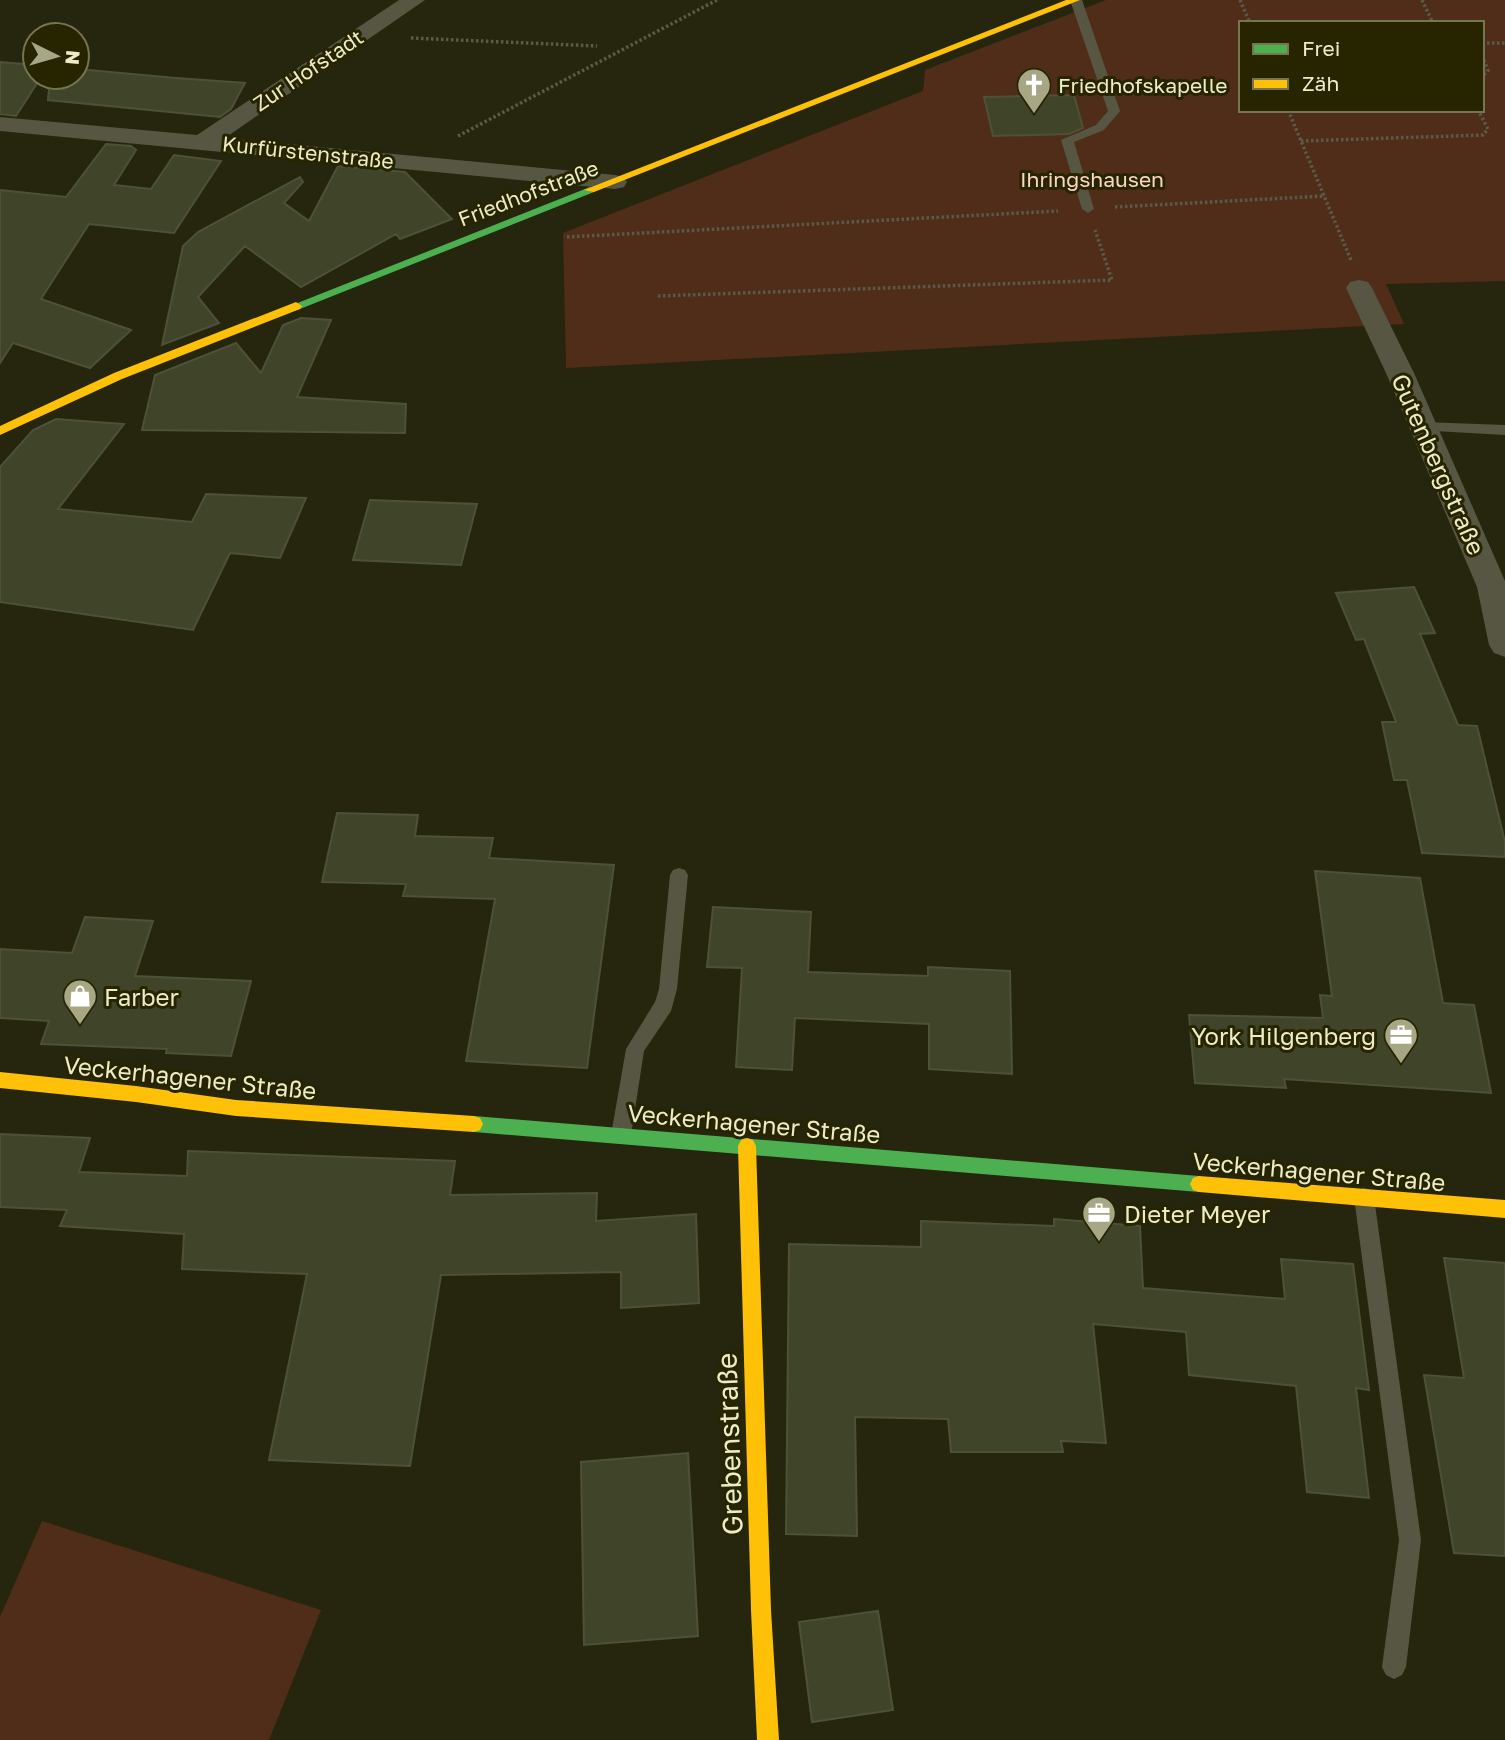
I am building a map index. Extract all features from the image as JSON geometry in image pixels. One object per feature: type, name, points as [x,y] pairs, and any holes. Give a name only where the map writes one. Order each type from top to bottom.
[{"type":"street","name":"Zur Hofstadt","points":[[203,142],[414,0]]},
{"type":"street","name":"Friedhofstraße","points":[[0,431],[118,376],[1075,0]]},
{"type":"street","name":"Kurfürstenstraße","points":[[0,124],[615,182]]},
{"type":"street","name":"Gutenbergstraße","points":[[1359,288],[1492,587],[1505,645]]},
{"type":"street","name":"Veckerhagener Straße","points":[[0,1080],[136,1094],[236,1108],[621,1135],[1505,1209]]},
{"type":"street","name":"Grebenstraße","points":[[747,1146],[768,1740]]},
{"type":"lane","points":[[1075,0],[1114,111],[1109,121],[1098,130],[1067,140],[1088,209]]},
{"type":"lane","points":[[1422,427],[1505,430]]},
{"type":"lane","points":[[621,1135],[635,1049],[664,1005],[668,989],[679,875]]},
{"type":"lane","points":[[1364,1197],[1410,1540],[1394,1667]]},
{"type":"path","points":[[407,162],[717,0]]},
{"type":"path","points":[[1240,0],[1249,21]]},
{"type":"path","points":[[1422,0],[1432,21]]},
{"type":"path","points":[[362,34],[373,37],[597,46]]},
{"type":"path","points":[[1484,43],[1505,43]]},
{"type":"path","points":[[1289,112],[1349,253],[1359,288]]},
{"type":"path","points":[[1301,141],[1483,135],[1488,129],[1479,112]]},
{"type":"path","points":[[522,218],[542,239],[1325,196]]},
{"type":"path","points":[[658,296],[1112,280],[1088,209]]},
{"type":"green space","name":"Ihringshausen","points":[[1106,0],[1505,0],[1505,281],[1386,284],[1404,324],[566,368],[563,233],[923,91],[925,70]]},
{"type":"green space","points":[[42,1521],[321,1610],[269,1740],[0,1740],[0,1617]]},
{"type":"building","points":[[0,62],[21,64],[21,91],[32,91],[16,116],[0,114]]},
{"type":"building","points":[[91,70],[245,83],[231,109],[220,117],[48,100],[49,91],[91,91]]},
{"type":"building","name":"Friedhofskapelle","points":[[1074,95],[1083,128],[1069,134],[993,136],[984,97]]},
{"type":"building","points":[[106,144],[131,146],[136,150],[114,185],[151,189],[174,155],[221,161],[174,233],[89,224],[41,299],[131,330],[90,368],[13,343],[0,363],[0,190],[66,197]]},
{"type":"building","points":[[338,166],[405,172],[452,219],[400,239],[396,234],[301,287],[245,246],[198,297],[219,323],[162,345],[183,246],[198,232],[300,177],[303,182],[284,203],[309,221]]},
{"type":"building","points":[[301,318],[331,320],[297,397],[406,404],[405,433],[142,430],[155,375],[236,343],[261,373],[283,325]]},
{"type":"building","points":[[56,419],[124,424],[58,509],[192,522],[206,494],[306,498],[280,558],[230,553],[193,630],[0,602],[0,467],[33,430]]},
{"type":"building","points":[[370,500],[477,504],[461,565],[353,560]]},
{"type":"building","points":[[1414,587],[1435,633],[1420,634],[1458,725],[1477,726],[1505,842],[1505,857],[1422,853],[1407,780],[1394,780],[1382,722],[1396,722],[1364,639],[1356,640],[1336,593]]},
{"type":"building","points":[[337,813],[418,815],[415,836],[493,838],[489,858],[614,865],[587,1068],[466,1061],[495,899],[403,896],[406,884],[322,882]]},
{"type":"building","points":[[1315,871],[1420,878],[1443,1003],[1474,1005],[1491,1093],[1284,1079],[1286,1088],[1195,1083],[1189,1015],[1323,1018],[1320,995],[1332,996]]},
{"type":"building","points":[[713,907],[811,912],[808,972],[928,976],[928,967],[1010,971],[1012,1074],[929,1069],[929,1024],[795,1018],[792,1070],[736,1067],[742,968],[707,967]]},
{"type":"building","points":[[85,917],[153,921],[135,976],[251,981],[231,1056],[166,1053],[167,1049],[41,1044],[49,1021],[0,1018],[0,949],[72,953]]},
{"type":"building","points":[[0,1134],[90,1138],[79,1172],[187,1176],[188,1151],[455,1161],[450,1195],[597,1193],[596,1221],[696,1214],[699,1303],[621,1308],[621,1272],[441,1275],[410,1466],[269,1460],[307,1274],[182,1269],[184,1234],[60,1226],[67,1210],[0,1207]]},
{"type":"building","points":[[1054,1219],[1140,1226],[1143,1288],[1285,1299],[1281,1259],[1353,1264],[1369,1390],[1356,1388],[1369,1498],[1307,1492],[1296,1386],[1189,1375],[1186,1332],[1093,1324],[1106,1443],[1061,1441],[1063,1452],[951,1452],[948,1419],[855,1417],[857,1536],[786,1534],[789,1244],[921,1247],[921,1221],[1054,1226]]},
{"type":"building","points":[[1444,1258],[1505,1263],[1505,1556],[1454,1553],[1424,1375],[1464,1378]]},
{"type":"building","points":[[688,1453],[698,1636],[584,1645],[581,1462]]},
{"type":"building","points":[[878,1611],[893,1710],[812,1722],[799,1622]]},
{"type":"traffic: fast","points":[[296,306],[590,190]]},
{"type":"traffic: fast","points":[[474,1124],[1199,1184]]},
{"type":"traffic: slow","points":[[590,190],[1075,0]]},
{"type":"traffic: slow","points":[[0,431],[118,376],[296,306]]},
{"type":"traffic: slow","points":[[0,1080],[136,1094],[236,1108],[474,1124]]},
{"type":"traffic: slow","points":[[747,1146],[761,1610],[768,1740]]},
{"type":"traffic: slow","points":[[1199,1184],[1505,1209]]},
{"type":"place","name":"Friedhofskapelle","points":[[1034,115]]},
{"type":"place","name":"Farber","points":[[80,1026]]},
{"type":"place","name":"York Hilgenberg","points":[[1401,1065]]},
{"type":"place","name":"Dieter Meyer","points":[[1099,1243]]}]
